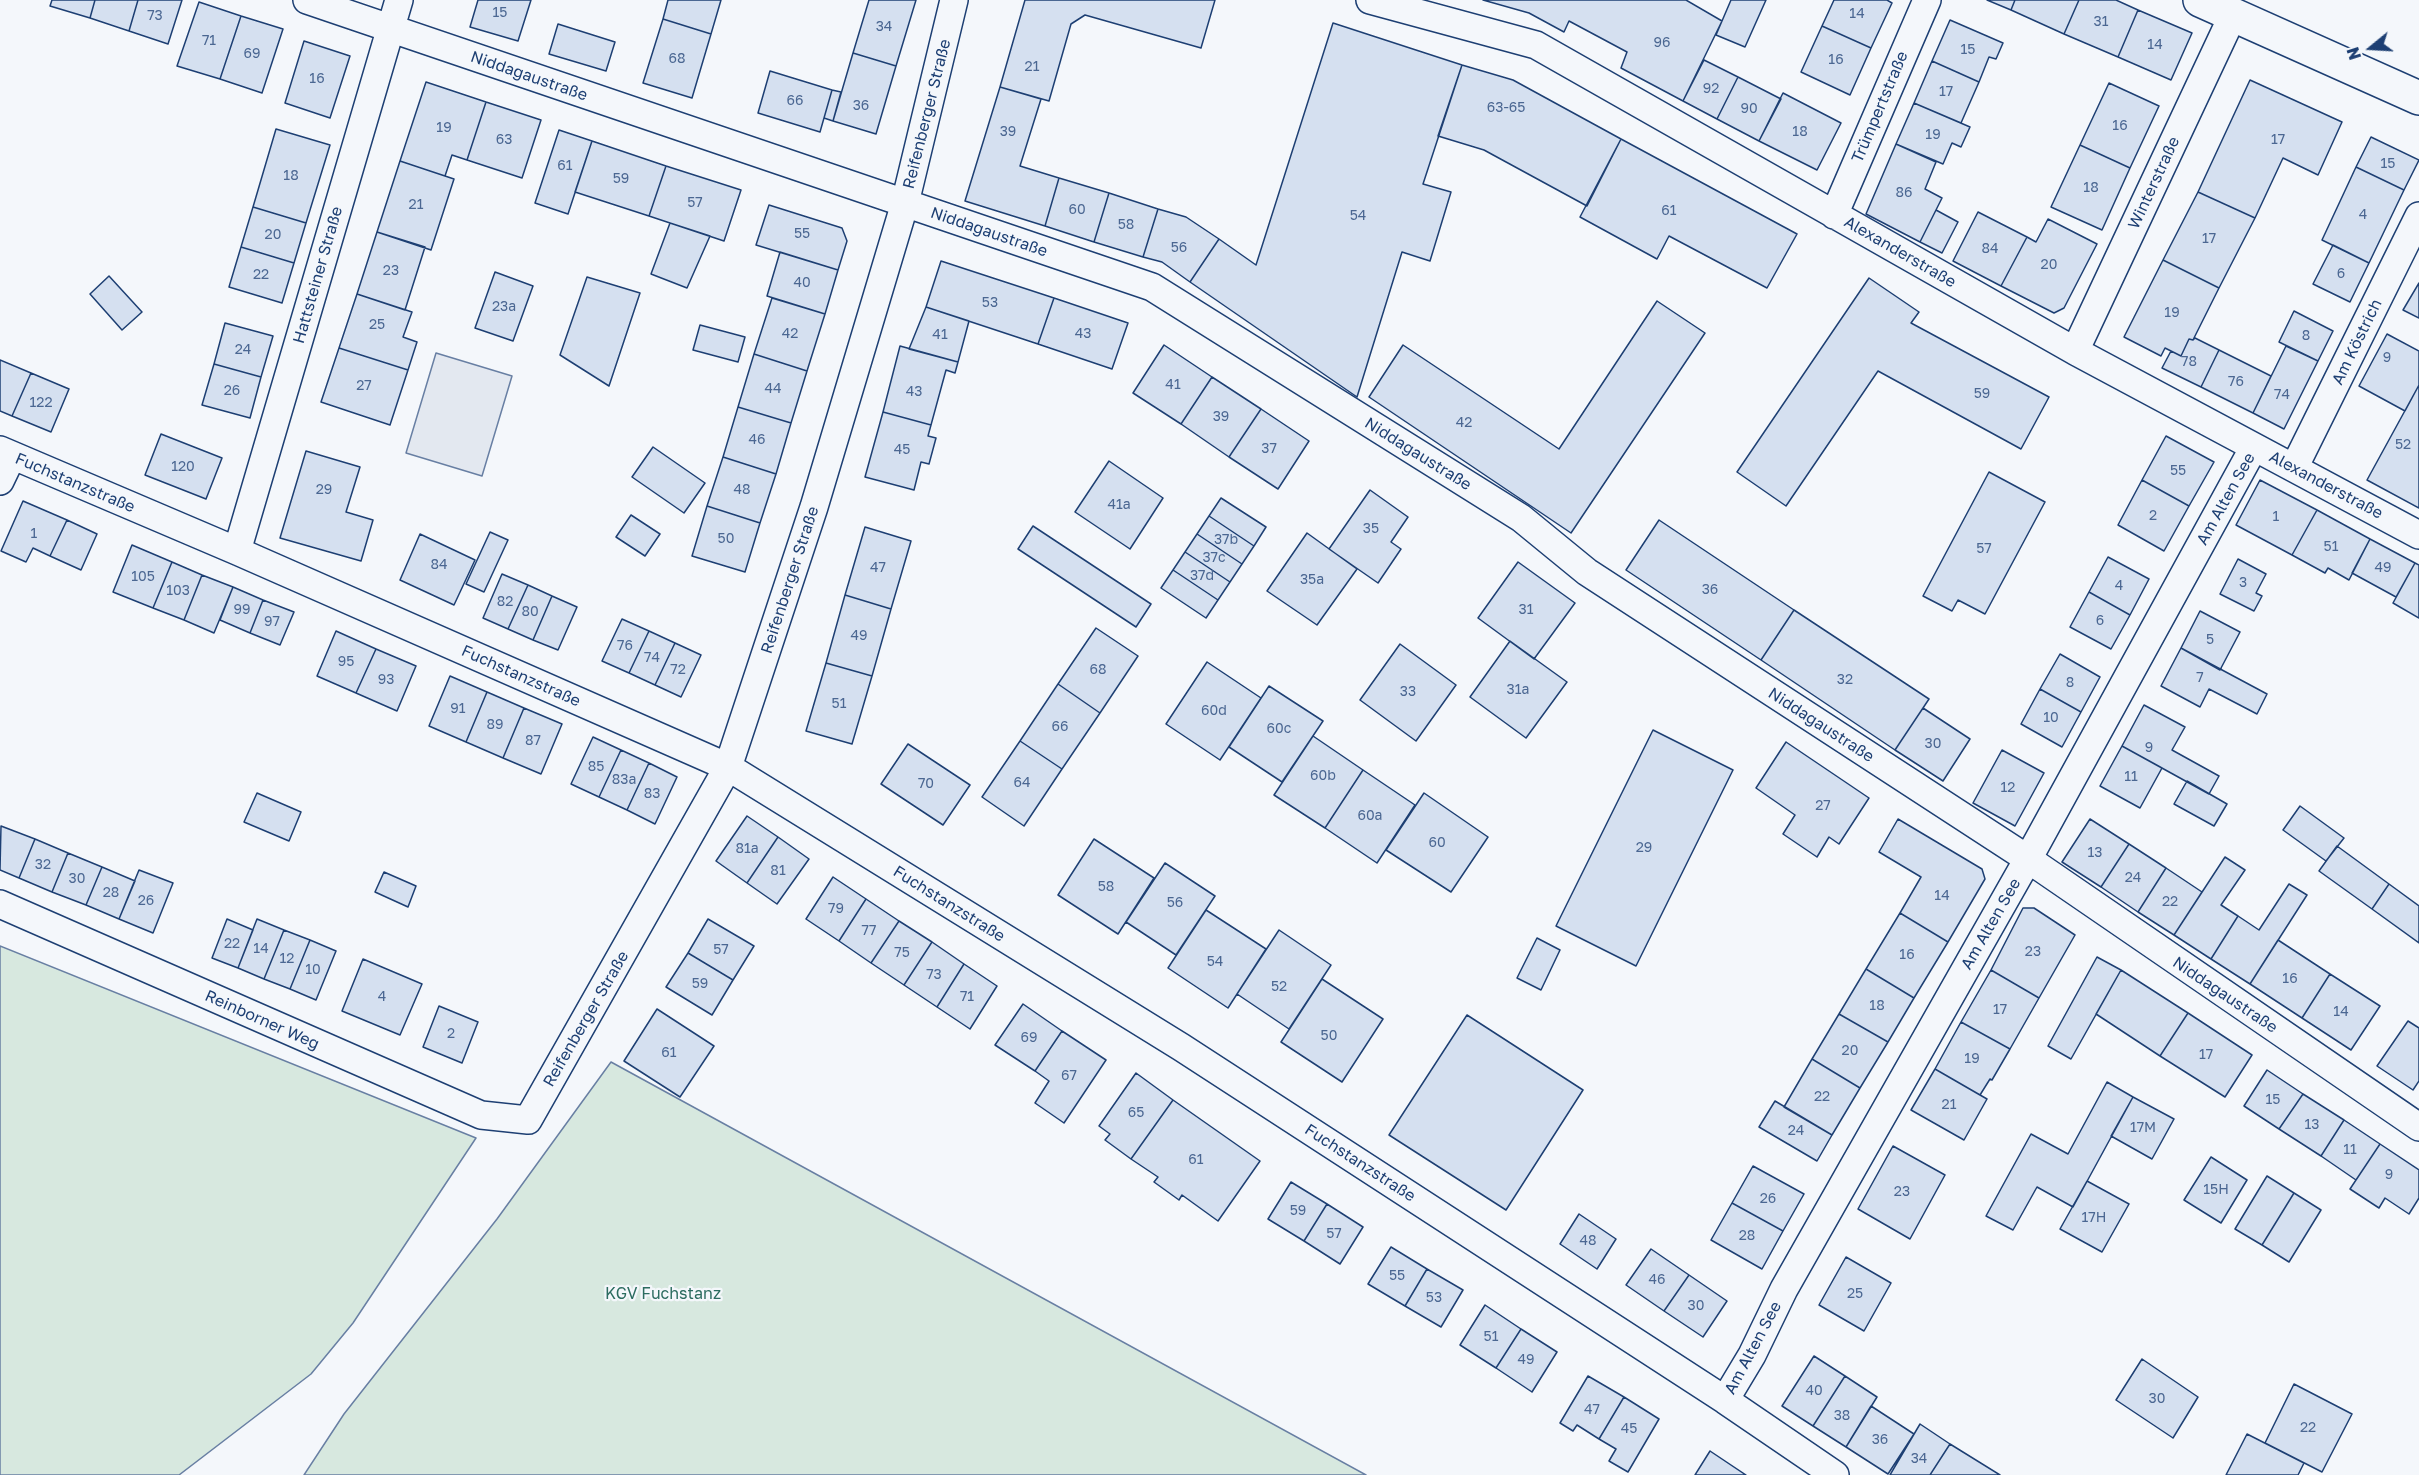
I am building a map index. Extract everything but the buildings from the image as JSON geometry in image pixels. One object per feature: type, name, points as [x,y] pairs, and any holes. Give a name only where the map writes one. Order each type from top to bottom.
[{"type":"main road","points":[[2200,0],[2419,98]]},
{"type":"street","name":"Niddagaustraße","points":[[307,0],[1152,287],[1521,518],[1587,572],[2028,859],[2419,1127]]},
{"type":"street","name":"Hattsteiner Straße","points":[[237,551],[399,0]]},
{"type":"street","name":"Reifenberger Straße","points":[[528,1120],[728,767],[814,507],[905,203],[954,0]]},
{"type":"street","name":"Alexanderstraße","points":[[1370,0],[1536,45],[2075,351],[2419,535]]},
{"type":"street","name":"Trümpertstraße","points":[[1834,215],[1926,0]]},
{"type":"street","name":"Winterstraße","points":[[2075,351],[2233,15]]},
{"type":"street","name":"Am Köstrich","points":[[2294,468],[2419,216]]},
{"type":"street","name":"Am Alten See","points":[[1725,1400],[1752,1355],[1784,1289],[2028,859],[2254,447]]},
{"type":"street","name":"Fuchstanzstraße","points":[[6,453],[237,551],[728,767],[1181,1047],[1725,1400],[1835,1475]]},
{"type":"street","points":[[0,482],[6,453]]},
{"type":"street","name":"Reinborner Weg","points":[[0,904],[481,1115],[528,1120]]},
{"type":"green space","points":[[0,946],[476,1138],[353,1323],[311,1374],[179,1475],[0,1475]]},
{"type":"green space","name":"KGV Fuchstanz","points":[[611,1062],[1366,1475],[304,1475],[344,1414],[497,1219]]},
{"type":"shaded area","points":[[436,353],[512,376],[482,476],[406,453]]}]
